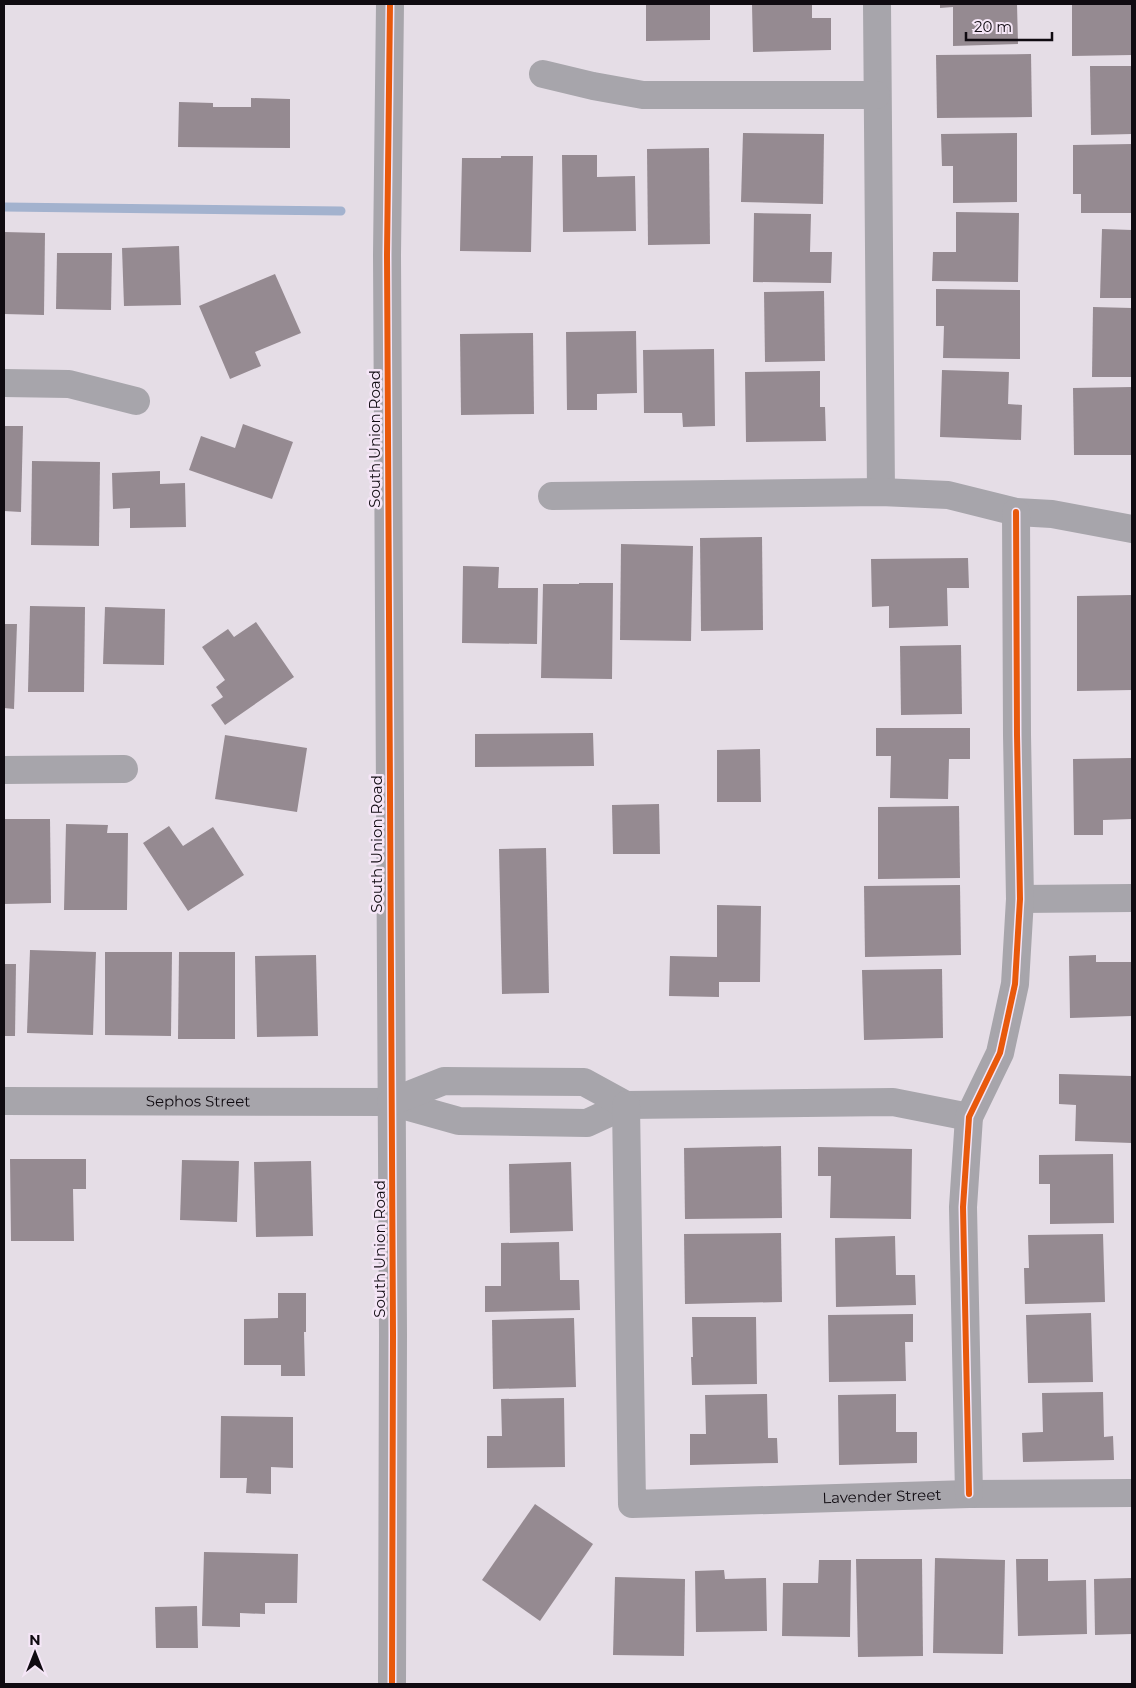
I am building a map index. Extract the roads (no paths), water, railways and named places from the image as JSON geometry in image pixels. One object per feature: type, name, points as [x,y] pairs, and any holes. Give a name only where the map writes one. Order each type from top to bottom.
[{"type":"street","name":"South Union Road","points":[[390,4],[386,255],[392,1684]]},
{"type":"street","points":[[876,4],[881,492]]},
{"type":"street","points":[[543,74],[593,86],[643,94],[876,95]]},
{"type":"street","points":[[4,383],[69,384],[136,402]]},
{"type":"street","points":[[552,496],[881,492],[948,495],[1016,512],[1052,514],[1132,529]]},
{"type":"street","points":[[968,1494],[963,1207],[968,1118],[1000,1053],[1015,984],[1020,899],[1016,512]]},
{"type":"street","points":[[4,770],[124,769]]},
{"type":"street","points":[[1020,899],[1132,898]]},
{"type":"street","points":[[391,1102],[444,1081],[584,1082],[626,1105]]},
{"type":"street","name":"Sephos Street","points":[[4,1101],[391,1102]]},
{"type":"street","points":[[391,1102],[458,1121],[587,1123],[626,1105],[893,1102],[968,1118]]},
{"type":"street","name":"Lavender Street","points":[[626,1105],[632,1504],[968,1494],[1132,1493]]},
{"type":"waterway","points":[[4,207],[341,211]]}]
